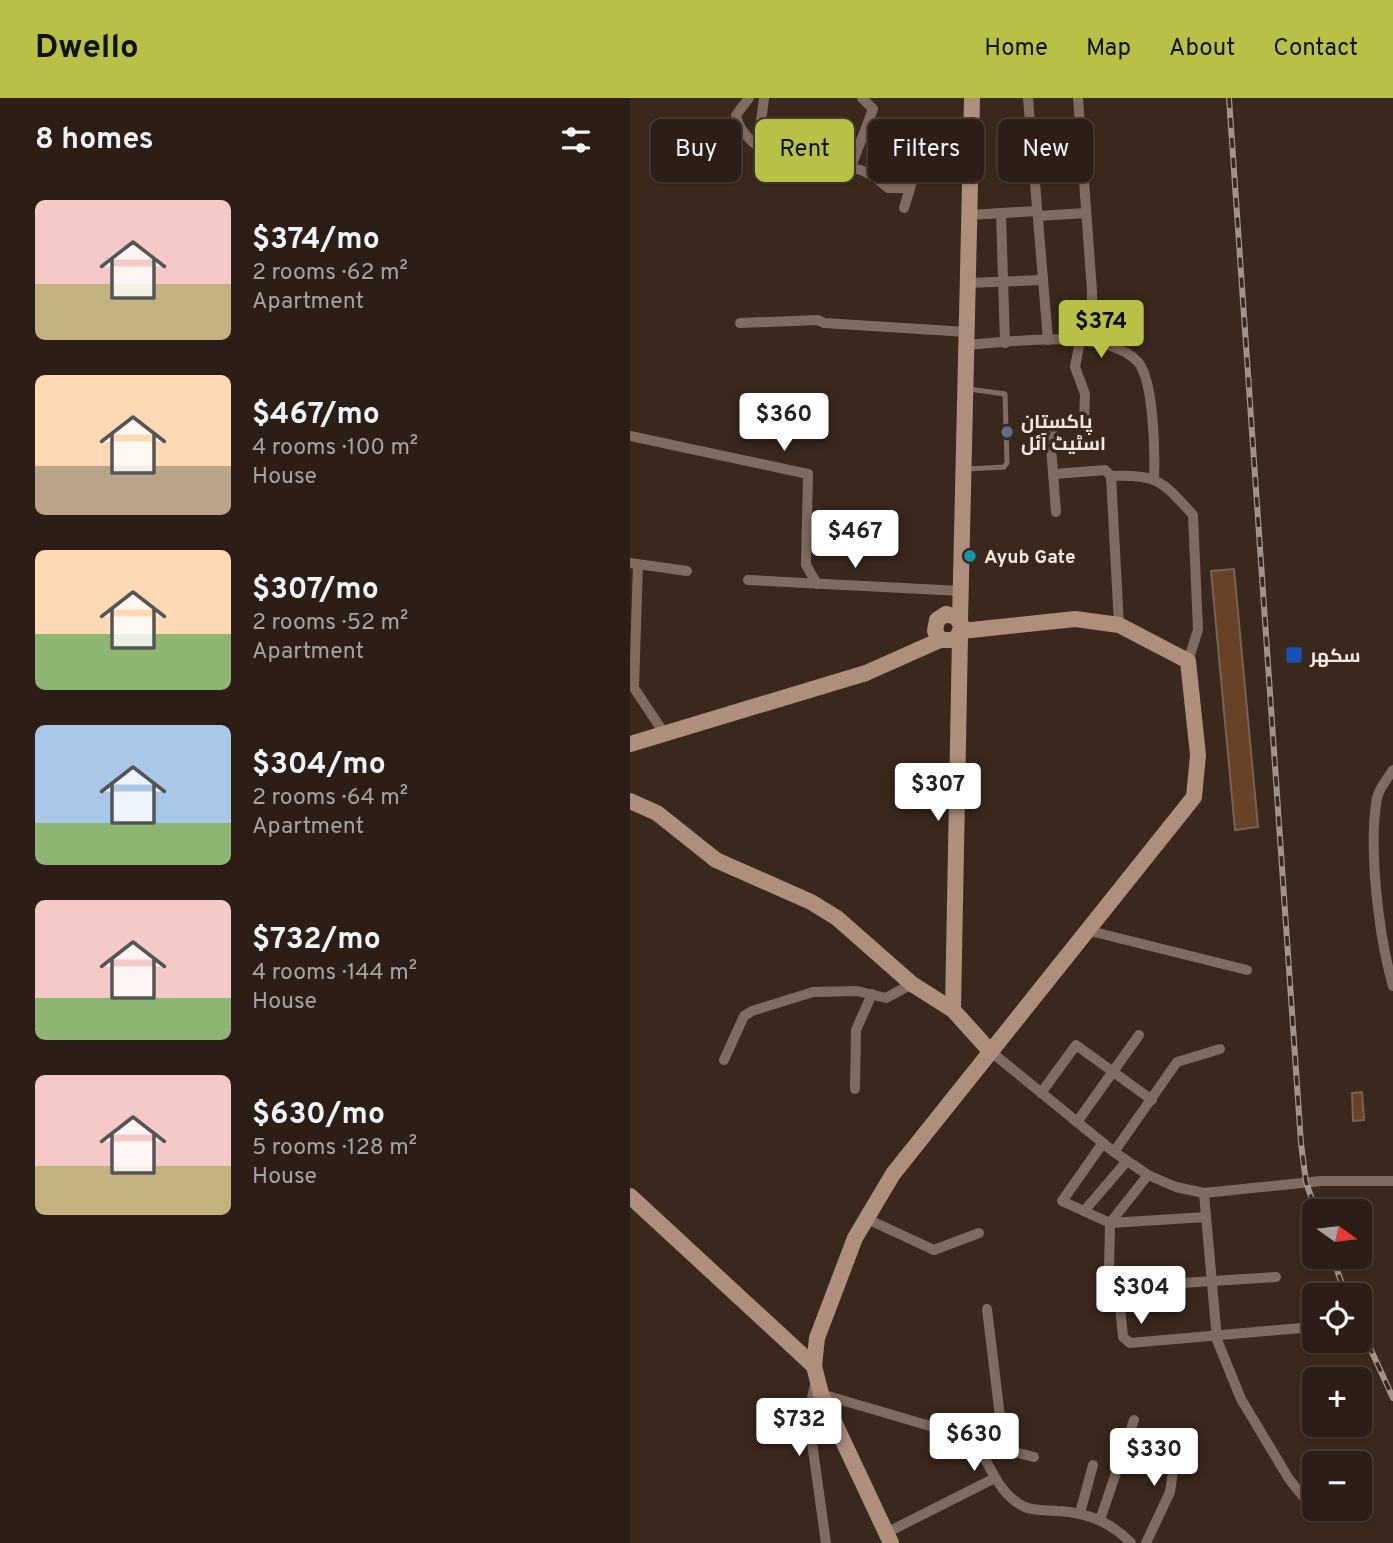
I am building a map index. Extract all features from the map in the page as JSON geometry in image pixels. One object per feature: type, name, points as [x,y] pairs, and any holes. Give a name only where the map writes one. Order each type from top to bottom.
[{"type":"street","points":[[749,98],[736,115],[737,120],[755,141]]},
{"type":"street","points":[[761,119],[764,98]]},
{"type":"street","points":[[854,159],[873,109],[862,98]]},
{"type":"street","points":[[971,119],[972,98]]},
{"type":"street","points":[[1028,98],[1048,340]]},
{"type":"street","points":[[1078,98],[1092,291],[1092,342]]},
{"type":"street","points":[[854,168],[872,174],[888,188],[910,188]]},
{"type":"street","points":[[904,208],[912,182]]},
{"type":"street","points":[[953,1010],[970,182]]},
{"type":"street","points":[[1001,213],[1005,343]]},
{"type":"street","points":[[969,215],[1086,214]]},
{"type":"street","points":[[968,283],[1043,281]]},
{"type":"street","points":[[740,323],[818,320],[824,323],[1005,343],[1080,341],[1118,348],[1138,362],[1153,412],[1154,478]]},
{"type":"street","points":[[1056,512],[1052,428],[1084,420],[1084,394],[1075,367],[1080,341]]},
{"type":"street","points":[[630,436],[808,474],[806,565],[817,584]]},
{"type":"street","points":[[1055,474],[1105,470],[1111,476],[1119,625]]},
{"type":"street","points":[[826,1543],[808,1414],[817,1379],[817,1338],[866,1218],[893,1174],[990,1051],[1090,931],[1172,821],[1194,797],[1198,755],[1188,661],[1198,630],[1193,514],[1154,478],[1142,474],[1111,476]]},
{"type":"street","points":[[664,733],[634,688],[634,564],[687,571]]},
{"type":"street","points":[[748,580],[961,592]]},
{"type":"street","points":[[940,640],[935,631],[937,620],[946,614],[961,629]]},
{"type":"street","points":[[630,744],[866,673],[940,640],[951,642],[961,629],[1075,619],[1119,625],[1188,661]]},
{"type":"street","points":[[1393,770],[1377,795],[1376,856],[1385,956],[1393,986]]},
{"type":"street","points":[[630,801],[657,813],[716,860],[811,902],[837,918],[912,985],[953,1010],[990,1051],[1114,1152],[1147,1175],[1176,1187],[1205,1193],[1321,1181],[1393,1181]]},
{"type":"street","points":[[1090,931],[1247,970]]},
{"type":"street","points":[[724,1060],[744,1016],[752,1011],[813,992],[857,991],[886,998],[912,985]]},
{"type":"street","points":[[855,1089],[856,1030],[872,994]]},
{"type":"street","points":[[1077,1122],[1139,1035]]},
{"type":"street","points":[[1041,1093],[1076,1045],[1152,1100]]},
{"type":"street","points":[[1114,1152],[1177,1062],[1220,1049]]},
{"type":"street","points":[[1103,1143],[1062,1201],[1110,1223],[1206,1217]]},
{"type":"street","points":[[1084,1211],[1127,1161]]},
{"type":"street","points":[[1147,1175],[1110,1223],[1109,1269],[1118,1287],[1122,1331],[1130,1343],[1301,1328]]},
{"type":"street","points":[[1205,1193],[1216,1335],[1241,1399],[1289,1479],[1302,1495]]},
{"type":"street","points":[[630,1196],[817,1379],[888,1538],[995,1478]]},
{"type":"street","points":[[866,1218],[934,1250],[979,1233]]},
{"type":"street","points":[[1118,1287],[1276,1277]]},
{"type":"street","points":[[982,1443],[996,1434],[1000,1417],[987,1310]]},
{"type":"street","points":[[817,1379],[982,1443],[1034,1457]]},
{"type":"street","points":[[1100,1520],[1134,1420]]},
{"type":"street","points":[[1146,1543],[1170,1492],[1178,1438]]},
{"type":"street","points":[[982,1443],[995,1478],[1022,1506],[1037,1510],[1080,1513],[1100,1520],[1131,1543]]},
{"type":"street","points":[[1080,1513],[1093,1465]]},
{"type":"lane","points":[[964,469],[1004,467],[1007,463],[1005,394],[966,389]]},
{"type":"building","points":[[1234,569],[1258,827],[1235,830],[1211,571]]},
{"type":"building","points":[[1362,1092],[1364,1120],[1353,1121],[1352,1093]]},
{"type":"railway","points":[[1229,98],[1301,1143],[1306,1182],[1312,1199]]},
{"type":"railway","points":[[1337,1269],[1342,1283]]},
{"type":"railway","points":[[1372,1352],[1393,1398]]},
{"type":"place","name":"پاکستان اسٹیٹ آئل","points":[[1007,432]]},
{"type":"place","name":"Ayub Gate","points":[[970,556]]},
{"type":"place","name":"سكهر","points":[[1294,655]]}]
